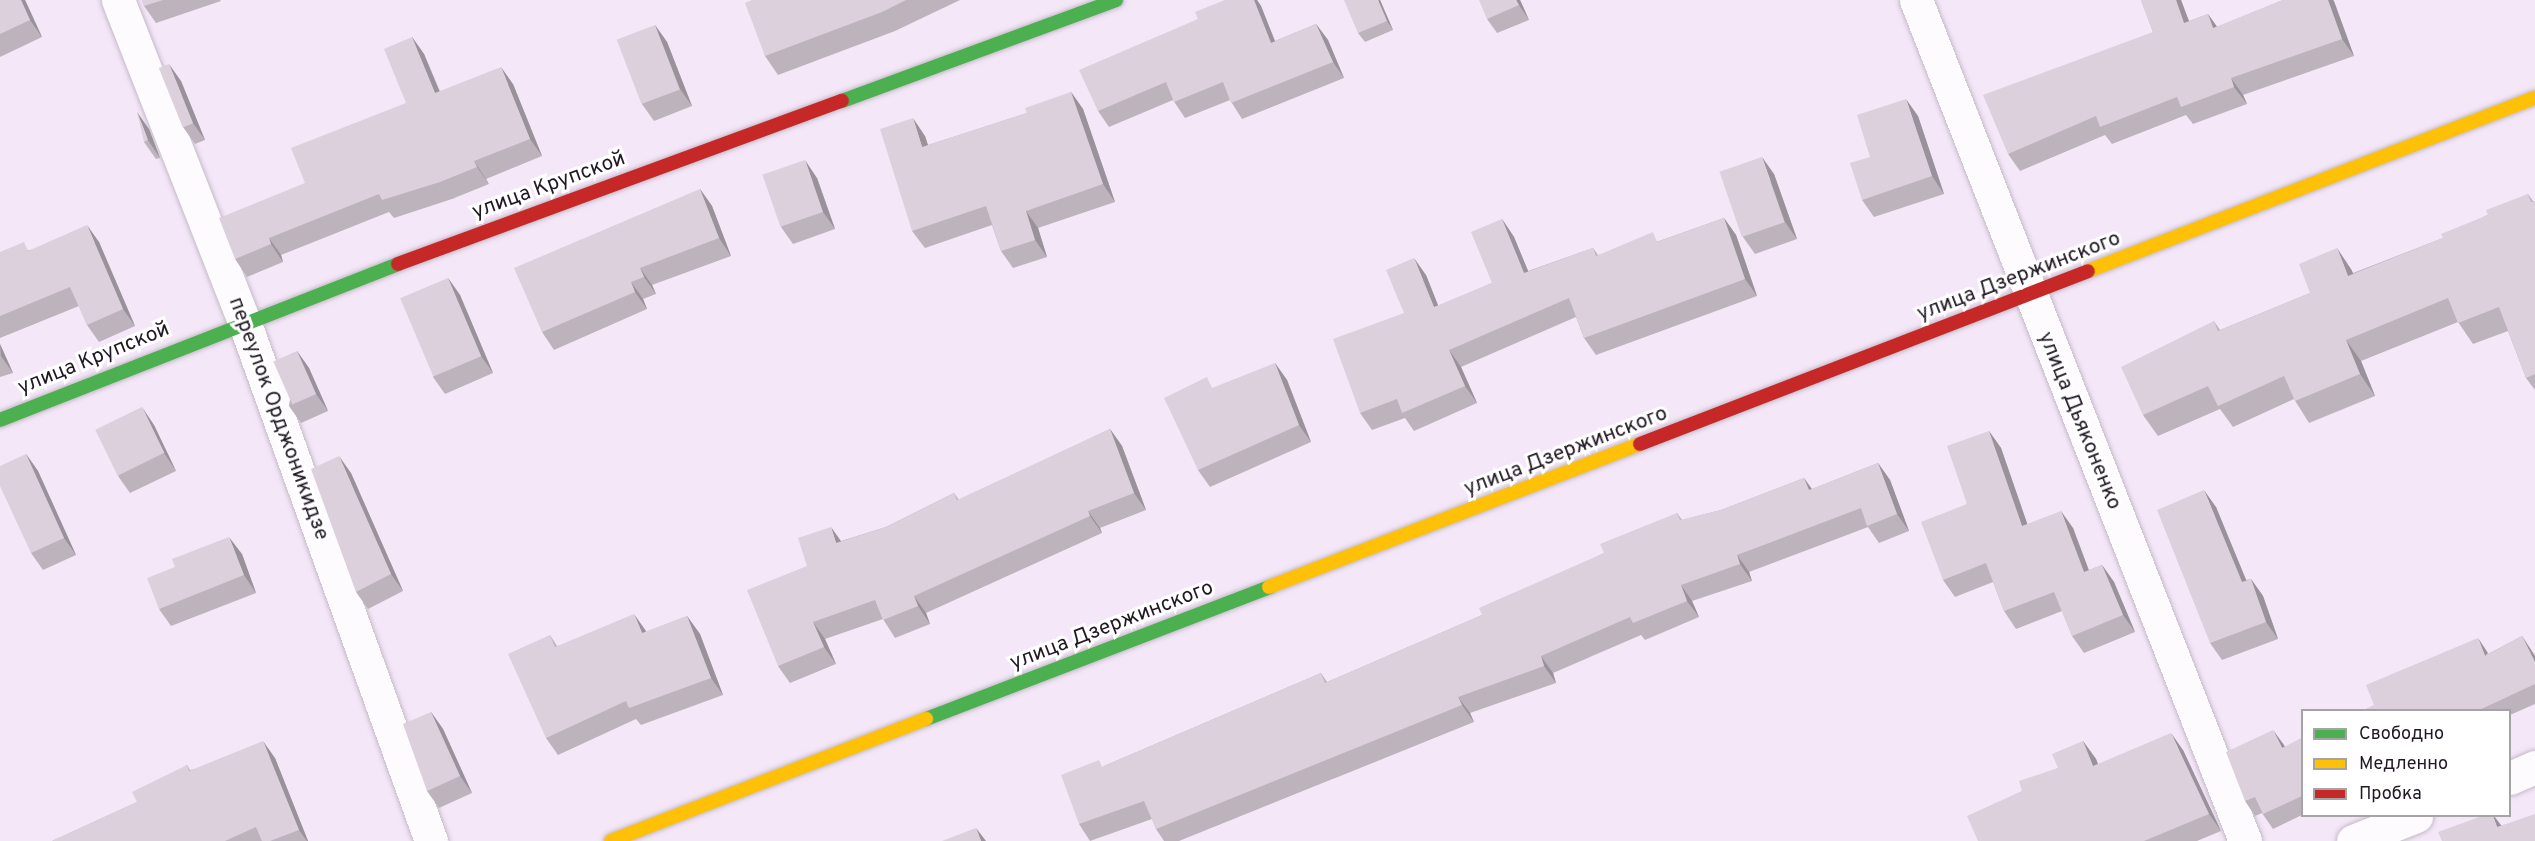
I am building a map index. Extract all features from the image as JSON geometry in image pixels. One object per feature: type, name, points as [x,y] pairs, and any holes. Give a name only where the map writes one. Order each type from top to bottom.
[{"type":"street","name":"переулок Орджоникидзе","points":[[118,0],[244,321],[431,841]]},
{"type":"street","name":"улица Крупской","points":[[0,420],[244,321],[1116,0]]},
{"type":"street","name":"улица Дьяконенко","points":[[1917,0],[2030,296],[2245,841]]},
{"type":"street","name":"улица Дзержинского","points":[[610,841],[2030,296],[2535,98]]},
{"type":"street","points":[[2511,778],[2535,768]]},
{"type":"street","points":[[2353,841],[2413,817]]},
{"type":"building","points":[[0,0],[21,0],[30,20],[0,34]]},
{"type":"building","points":[[142,0],[163,0],[144,6]]},
{"type":"building","points":[[752,0],[906,0],[882,12],[765,56],[745,3]]},
{"type":"building","points":[[1225,0],[1254,0],[1271,43],[1316,24],[1333,62],[1231,103],[1223,82],[1174,102],[1166,82],[1098,111],[1079,70],[1198,19],[1195,12]]},
{"type":"building","points":[[1344,0],[1378,0],[1387,21],[1358,33]]},
{"type":"building","points":[[1479,0],[1516,0],[1519,5],[1487,19]]},
{"type":"building","points":[[2141,0],[2176,0],[2184,23],[2208,14],[2213,28],[2283,0],[2328,0],[2342,39],[2231,78],[2234,87],[2181,107],[2177,97],[2100,127],[2096,116],[2008,154],[1983,95],[2153,32]]},
{"type":"building","points":[[655,25],[680,89],[641,104],[617,40]]},
{"type":"building","points":[[412,37],[435,93],[501,67],[530,139],[474,161],[477,167],[440,182],[382,200],[379,194],[269,238],[271,244],[235,259],[219,218],[305,183],[291,148],[406,103],[384,49]]},
{"type":"building","points":[[169,64],[193,123],[183,127],[159,68]]},
{"type":"building","points":[[1071,92],[1103,184],[1026,211],[1035,240],[1001,251],[986,206],[912,231],[880,129],[913,118],[922,147],[1027,113],[1025,108]]},
{"type":"building","points":[[1906,99],[1932,176],[1862,200],[1850,163],[1870,157],[1857,115]]},
{"type":"building","points":[[137,112],[148,140],[144,142]]},
{"type":"building","points":[[1762,157],[1784,222],[1742,237],[1719,172]]},
{"type":"building","points":[[805,160],[823,212],[780,227],[762,175]]},
{"type":"building","points":[[700,189],[719,238],[640,268],[644,277],[631,282],[635,292],[542,332],[514,268]]},
{"type":"building","points":[[2528,194],[2531,202],[2535,201],[2535,374],[2526,378],[2499,307],[2458,323],[2448,298],[2346,340],[2360,374],[2295,401],[2284,376],[2218,406],[2208,386],[2143,415],[2121,367],[2214,321],[2218,331],[2310,293],[2299,264],[2337,248],[2348,276],[2443,238],[2441,234],[2488,215],[2486,210]]},
{"type":"building","points":[[1724,218],[1745,279],[1584,338],[1569,298],[1449,350],[1465,386],[1402,413],[1397,399],[1360,413],[1333,339],[1404,313],[1386,270],[1414,258],[1434,307],[1492,283],[1471,232],[1502,219],[1524,273],[1593,248],[1596,256],[1653,232],[1657,242]]},
{"type":"building","points":[[87,225],[123,309],[87,325],[70,287],[0,316],[0,252],[24,242],[28,251]]},
{"type":"building","points":[[448,278],[481,356],[433,377],[400,298]]},
{"type":"building","points":[[297,351],[316,394],[292,405],[273,362]]},
{"type":"building","points":[[1275,363],[1299,425],[1198,470],[1164,398],[1207,377],[1212,388]]},
{"type":"building","points":[[142,407],[164,453],[118,476],[95,430]]},
{"type":"building","points":[[1110,429],[1134,493],[1088,511],[1090,516],[914,596],[918,606],[883,620],[875,600],[813,622],[824,647],[778,666],[747,590],[807,566],[798,538],[831,527],[836,543],[886,527],[954,493],[957,500]]},
{"type":"building","points":[[1989,431],[2022,526],[2061,511],[2084,572],[2102,565],[2123,615],[2072,636],[2054,592],[2004,611],[1986,563],[1943,580],[1921,522],[1967,504],[1947,446]]},
{"type":"building","points":[[26,454],[64,538],[31,553],[0,486],[0,466]]},
{"type":"building","points":[[339,456],[391,574],[356,592],[311,469]]},
{"type":"building","points":[[1878,463],[1897,514],[1867,526],[1861,508],[1737,555],[1740,564],[1681,585],[1687,601],[1633,623],[1630,617],[1541,656],[1544,666],[1458,697],[1462,705],[1156,829],[1144,801],[1079,824],[1061,775],[1099,760],[1102,767],[1321,673],[1325,683],[1482,615],[1479,608],[1604,553],[1600,544],[1677,513],[1680,520],[1721,510],[1804,478],[1809,490]]},
{"type":"building","points":[[2204,490],[2242,582],[2251,579],[2266,622],[2210,643],[2157,510]]},
{"type":"building","points":[[229,537],[244,575],[159,609],[147,578],[175,567],[172,559]]},
{"type":"building","points":[[634,614],[642,633],[687,616],[711,678],[629,708],[626,701],[546,738],[508,654],[550,635],[555,647]]},
{"type":"building","points":[[2522,636],[2535,662],[2535,684],[2481,709],[2366,709],[2374,705],[2366,685],[2478,638],[2485,656]]},
{"type":"building","points":[[431,712],[460,776],[427,791],[403,724]]},
{"type":"building","points":[[2273,730],[2282,748],[2301,738],[2301,796],[2263,814],[2255,797],[2245,801],[2226,752]]},
{"type":"building","points":[[2171,733],[2209,814],[2144,841],[1978,841],[1967,816],[2022,791],[2019,781],[2058,768],[2052,754],[2083,741],[2093,766]]},
{"type":"building","points":[[263,741],[299,830],[270,841],[262,841],[256,827],[225,841],[52,841],[137,802],[132,792],[187,765],[189,771]]},
{"type":"building","points":[[2535,814],[2535,841],[2442,841],[2438,832],[2479,817],[2493,817],[2497,827]]},
{"type":"building","points":[[976,828],[981,841],[942,841]]},
{"type":"traffic: fast","points":[[842,101],[1116,0]]},
{"type":"traffic: fast","points":[[0,420],[398,264]]},
{"type":"traffic: fast","points":[[926,719],[1269,587]]},
{"type":"traffic: slow","points":[[2088,271],[2535,98]]},
{"type":"traffic: slow","points":[[1269,587],[1640,444]]},
{"type":"traffic: slow","points":[[611,841],[926,719]]},
{"type":"traffic: jam","points":[[398,264],[842,101]]},
{"type":"traffic: jam","points":[[1640,444],[2088,271]]}]
